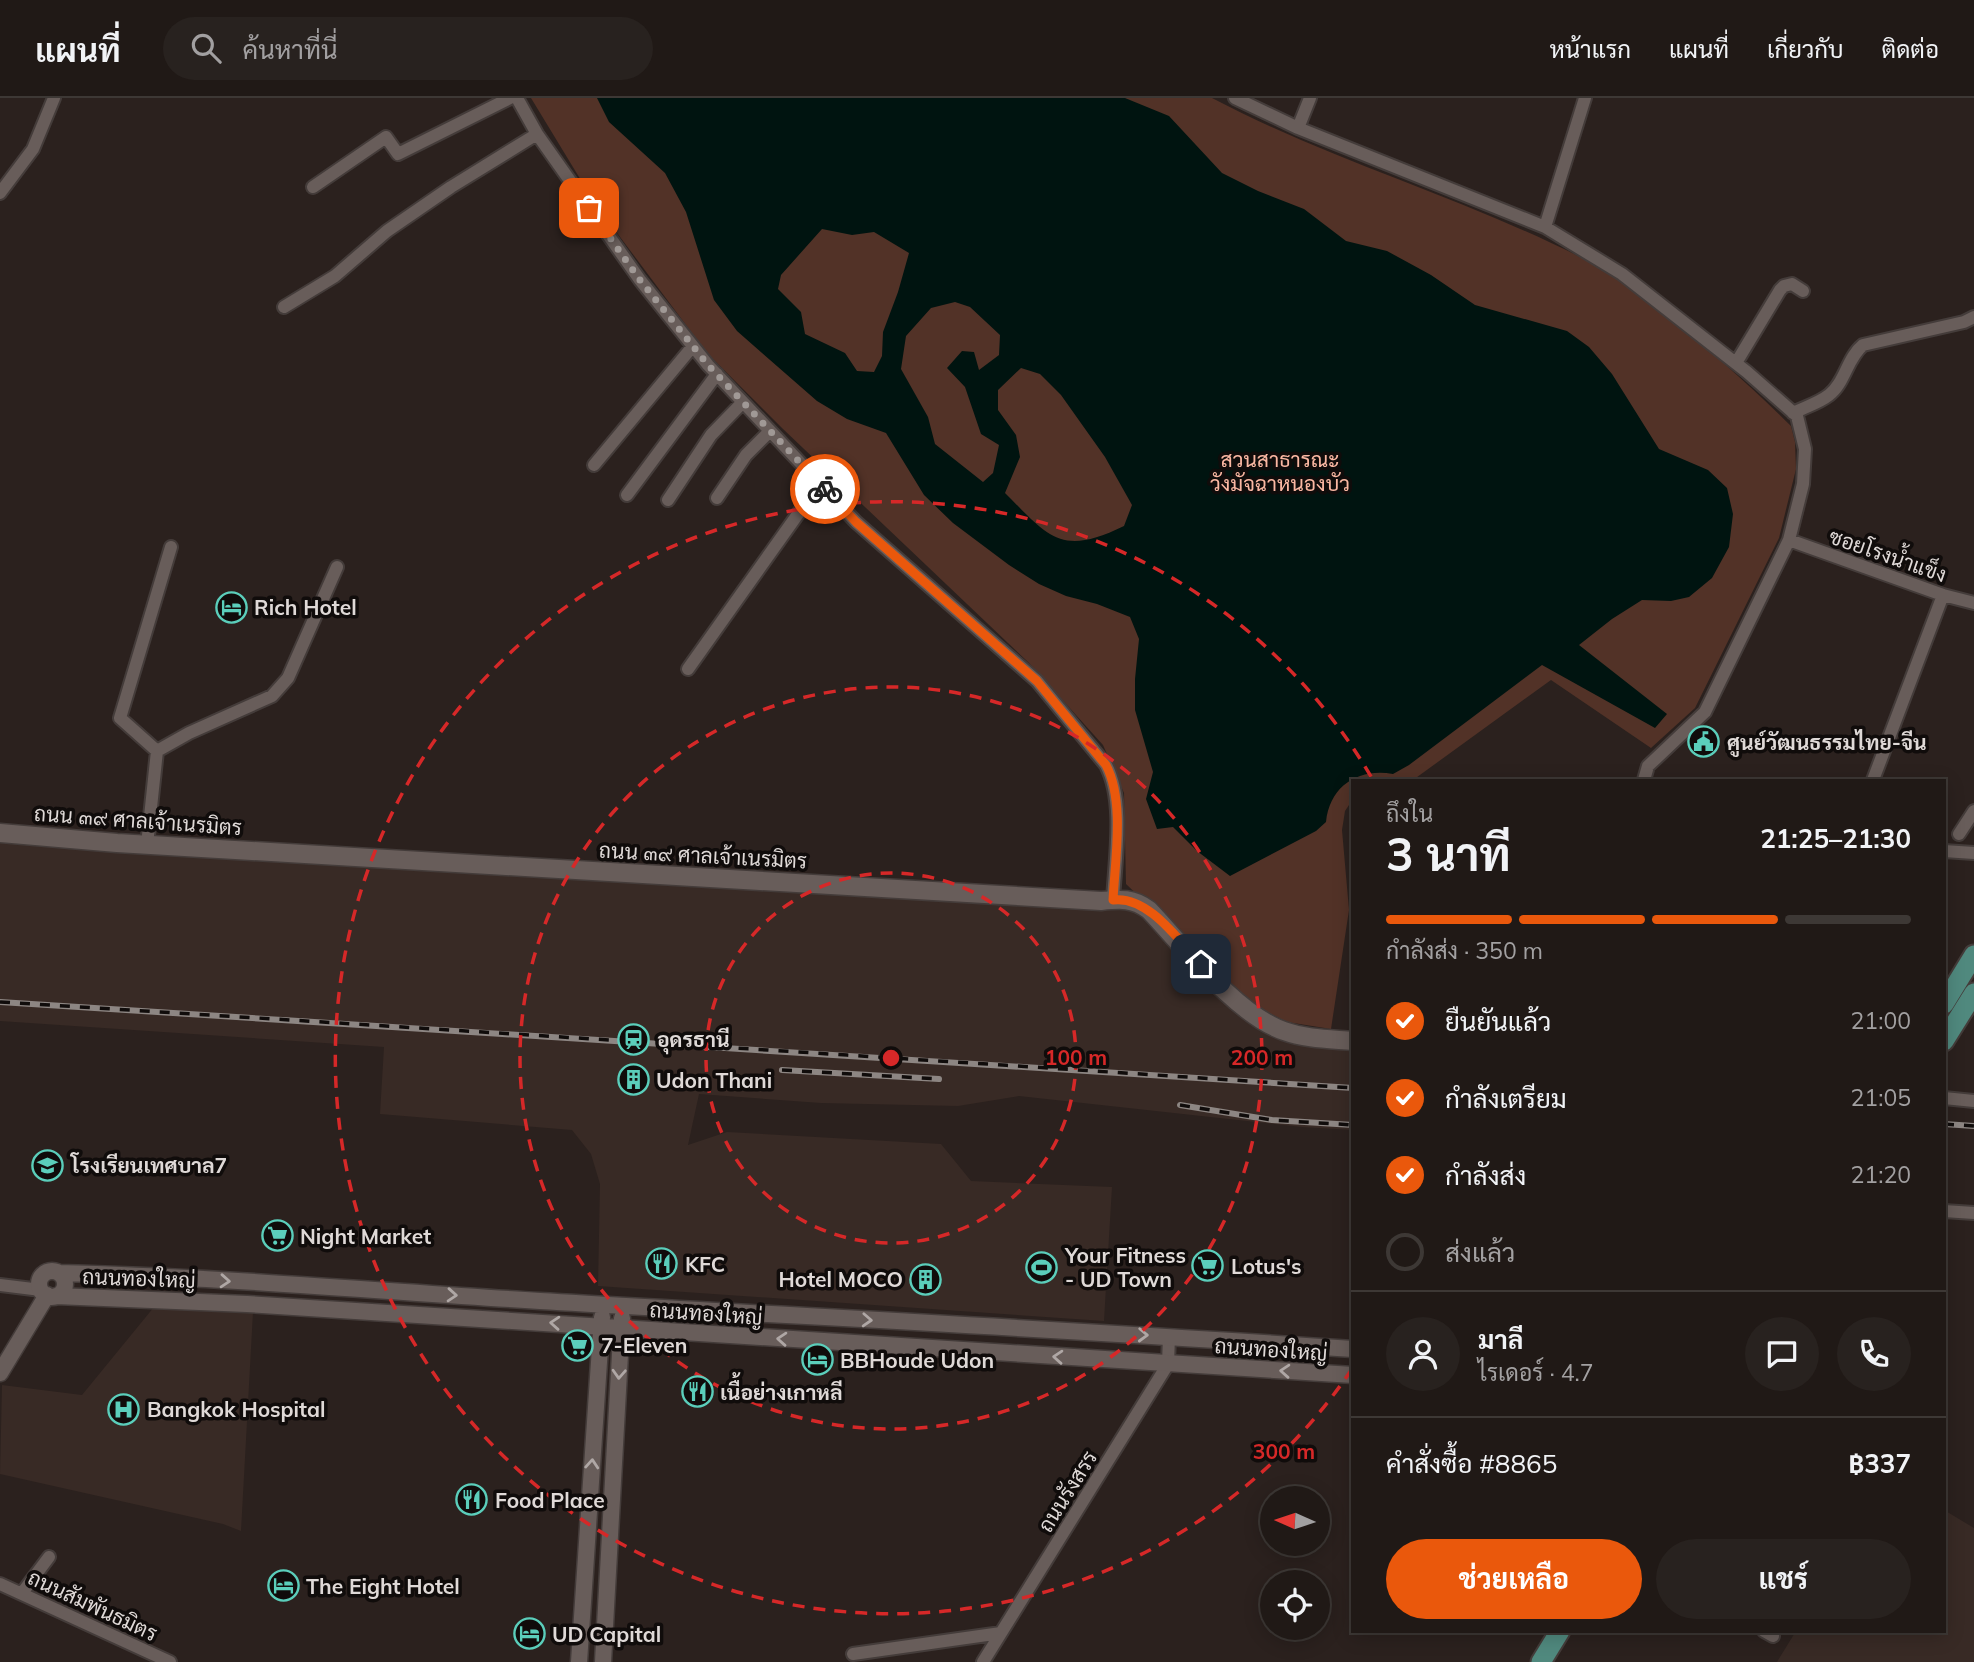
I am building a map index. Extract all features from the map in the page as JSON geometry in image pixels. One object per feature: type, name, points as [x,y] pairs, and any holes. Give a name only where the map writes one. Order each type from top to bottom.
[{"type":"main road","name":"ถนน ๓๙ ศาลเจ้าเนรมิตร","points":[[0,834],[1073,899],[1123,898],[1139,902],[1149,910],[1235,1001],[1265,1023],[1301,1036],[1351,1041]]},
{"type":"main road","points":[[1946,1001],[1974,955]]},
{"type":"main road","points":[[1946,1038],[1974,993]]},
{"type":"main road","points":[[1541,1662],[1559,1633]]},
{"type":"street","points":[[0,193],[33,149],[54,98]]},
{"type":"street","points":[[313,187],[386,137],[398,154],[510,98]]},
{"type":"street","points":[[517,98],[537,134],[640,280],[717,374],[856,522],[1037,681],[1106,765],[1116,797],[1113,900]]},
{"type":"street","points":[[1235,98],[1298,128],[1545,227],[1622,274],[1797,416],[1805,449],[1803,484],[1790,540],[1705,712],[1648,766],[1644,779]]},
{"type":"street","points":[[1298,128],[1310,98]]},
{"type":"street","points":[[1545,227],[1585,98]]},
{"type":"street","points":[[284,307],[335,276],[387,231],[537,134]]},
{"type":"street","points":[[1735,363],[1780,290],[1792,284],[1803,291]]},
{"type":"street","points":[[1793,413],[1830,395],[1853,354],[1863,345],[1964,322],[1974,317]]},
{"type":"street","points":[[594,465],[693,346]]},
{"type":"street","points":[[627,495],[717,374]]},
{"type":"street","points":[[668,500],[711,435],[743,402]]},
{"type":"street","points":[[717,498],[746,455],[770,431]]},
{"type":"street","points":[[688,669],[820,483]]},
{"type":"street","name":"ซอยโรงน้ำแข็ง","points":[[1790,540],[1943,595],[1974,603]]},
{"type":"street","points":[[157,751],[120,718],[171,547]]},
{"type":"street","points":[[157,751],[189,733],[272,696],[280,689],[288,678],[337,567]]},
{"type":"street","points":[[1873,779],[1943,595]]},
{"type":"street","points":[[147,845],[157,751]]},
{"type":"street","points":[[1959,834],[1974,811]]},
{"type":"street","points":[[1946,851],[1974,853]]},
{"type":"street","points":[[1946,1098],[1974,1101]]},
{"type":"street","points":[[1946,1211],[1974,1213]]},
{"type":"street","name":"ถนนทองใหญ่","points":[[48,1294],[61,1293],[65,1287],[64,1278],[59,1273],[124,1274],[1351,1349]]},
{"type":"street","points":[[124,1274],[124,1298]]},
{"type":"street","points":[[0,1285],[48,1294],[0,1373]]},
{"type":"street","name":"ถนนทองใหญ่","points":[[48,1294],[247,1304],[1351,1375]]},
{"type":"street","points":[[579,1662],[603,1304]]},
{"type":"street","points":[[603,1662],[623,1306]]},
{"type":"street","name":"ถนนรังสรร","points":[[984,1662],[1168,1364],[1169,1336]]},
{"type":"street","points":[[22,1593],[49,1557]]},
{"type":"street","points":[[585,1557],[608,1559]]},
{"type":"street","name":"ถนนสัมพันธมิตร","points":[[0,1584],[170,1662]]},
{"type":"street","points":[[583,1598],[606,1601]]},
{"type":"street","points":[[853,1654],[1001,1633]]},
{"type":"shaded area","name":"สวนสาธารณะ วังมัจฉาหนองบัว","points":[[597,98],[1125,98],[1169,116],[1222,173],[1304,209],[1346,241],[1387,251],[1431,275],[1475,305],[1567,331],[1589,347],[1612,374],[1659,449],[1708,470],[1727,488],[1733,514],[1729,547],[1712,578],[1689,597],[1671,601],[1642,600],[1579,645],[1667,714],[1655,728],[1542,665],[1409,765],[1393,774],[1369,774],[1351,779],[1333,798],[1326,822],[1316,831],[1230,876],[1197,851],[1173,827],[1157,829],[1146,799],[1153,772],[1135,710],[1139,639],[1130,617],[1066,596],[1039,584],[1009,565],[953,523],[924,495],[886,433],[847,419],[817,401],[737,331],[714,300],[686,212],[665,173],[609,122]],"holes":[[[822,229],[852,235],[874,232],[909,253],[883,332],[882,356],[874,372],[857,371],[845,353],[805,334],[801,312],[778,289],[781,275]],[[955,302],[970,307],[1000,335],[999,355],[979,370],[974,352],[962,351],[947,368],[965,387],[981,434],[999,445],[993,473],[983,482],[935,444],[928,417],[901,369],[906,336],[931,308]],[[1021,368],[1040,374],[1061,395],[1105,457],[1132,505],[1124,526],[1085,540],[1057,538],[1033,521],[1005,493],[1020,457],[1016,435],[998,410],[998,390]]]},
{"type":"shaded area","points":[[0,840],[1135,910],[1264,1031],[1285,1041],[1351,1046],[1351,1130],[1302,1127],[1019,1096],[958,1106],[821,1103],[699,1094],[688,1145],[727,1132],[941,1144],[971,1181],[1112,1187],[1104,1321],[598,1286],[600,1184],[591,1154],[572,1130],[380,1114],[384,1047],[0,1021]]},
{"type":"shaded area","name":"Bangkok Hospital","points":[[154,1307],[253,1312],[241,1531],[223,1524],[0,1474],[2,1385],[82,1395]]},
{"type":"shaded area","points":[[1946,1511],[1974,1528],[1974,1662],[1777,1662],[1795,1633],[1946,1633]]},
{"type":"green space","name":"สวนสาธารณะ วังมัจฉาหนองบัว","points":[[531,98],[1212,98],[1304,141],[1540,238],[1597,266],[1648,301],[1731,370],[1791,426],[1795,442],[1796,469],[1779,538],[1695,708],[1651,748],[1551,680],[1414,779],[1351,779],[1351,802],[1345,811],[1342,830],[1349,910],[1331,1029],[1287,1022],[1253,1005],[1126,884],[1124,793],[1103,745],[1029,663],[707,353],[596,205]]},
{"type":"railway","points":[[0,1002],[1351,1088]]},
{"type":"railway","points":[[782,1070],[939,1079]]},
{"type":"railway","points":[[1180,1105],[1272,1120],[1351,1125]]},
{"type":"railway","points":[[1946,1124],[1974,1126]]},
{"type":"way so far","points":[[589,208],[640,280],[708,365],[825,489]]},
{"type":"place","name":"Rich Hotel","points":[[231,607]]},
{"type":"place","name":"ศูนย์วัฒนธรรมไทย-จีน","points":[[1704,742]]},
{"type":"place","name":"อุดรธานี","points":[[634,1039]]},
{"type":"place","name":"Udon Thani","points":[[633,1080]]},
{"type":"place","name":"โรงเรียนเทศบาล7","points":[[48,1165]]},
{"type":"place","name":"Night Market","points":[[277,1236]]},
{"type":"place","name":"KFC","points":[[662,1264]]},
{"type":"place","name":"Lotus's","points":[[1208,1266]]},
{"type":"place","name":"Your Fitness - UD Town","points":[[1042,1267]]},
{"type":"place","name":"Hotel MOCO","points":[[926,1279]]},
{"type":"place","name":"7-Eleven","points":[[578,1345]]},
{"type":"place","name":"BBHoude Udon","points":[[817,1360]]},
{"type":"place","name":"เนื้อย่างเกาหลี","points":[[697,1392]]},
{"type":"place","name":"Bangkok Hospital","points":[[124,1409]]},
{"type":"place","name":"Food Place","points":[[472,1500]]},
{"type":"place","name":"The Eight Hotel","points":[[283,1586]]},
{"type":"place","name":"UD Capital","points":[[529,1634]]},
{"type":"route","points":[[825,489],[856,522],[1037,681],[1106,765],[1114,783],[1116,797],[1113,900],[1123,898],[1139,902],[1201,964]]}]
